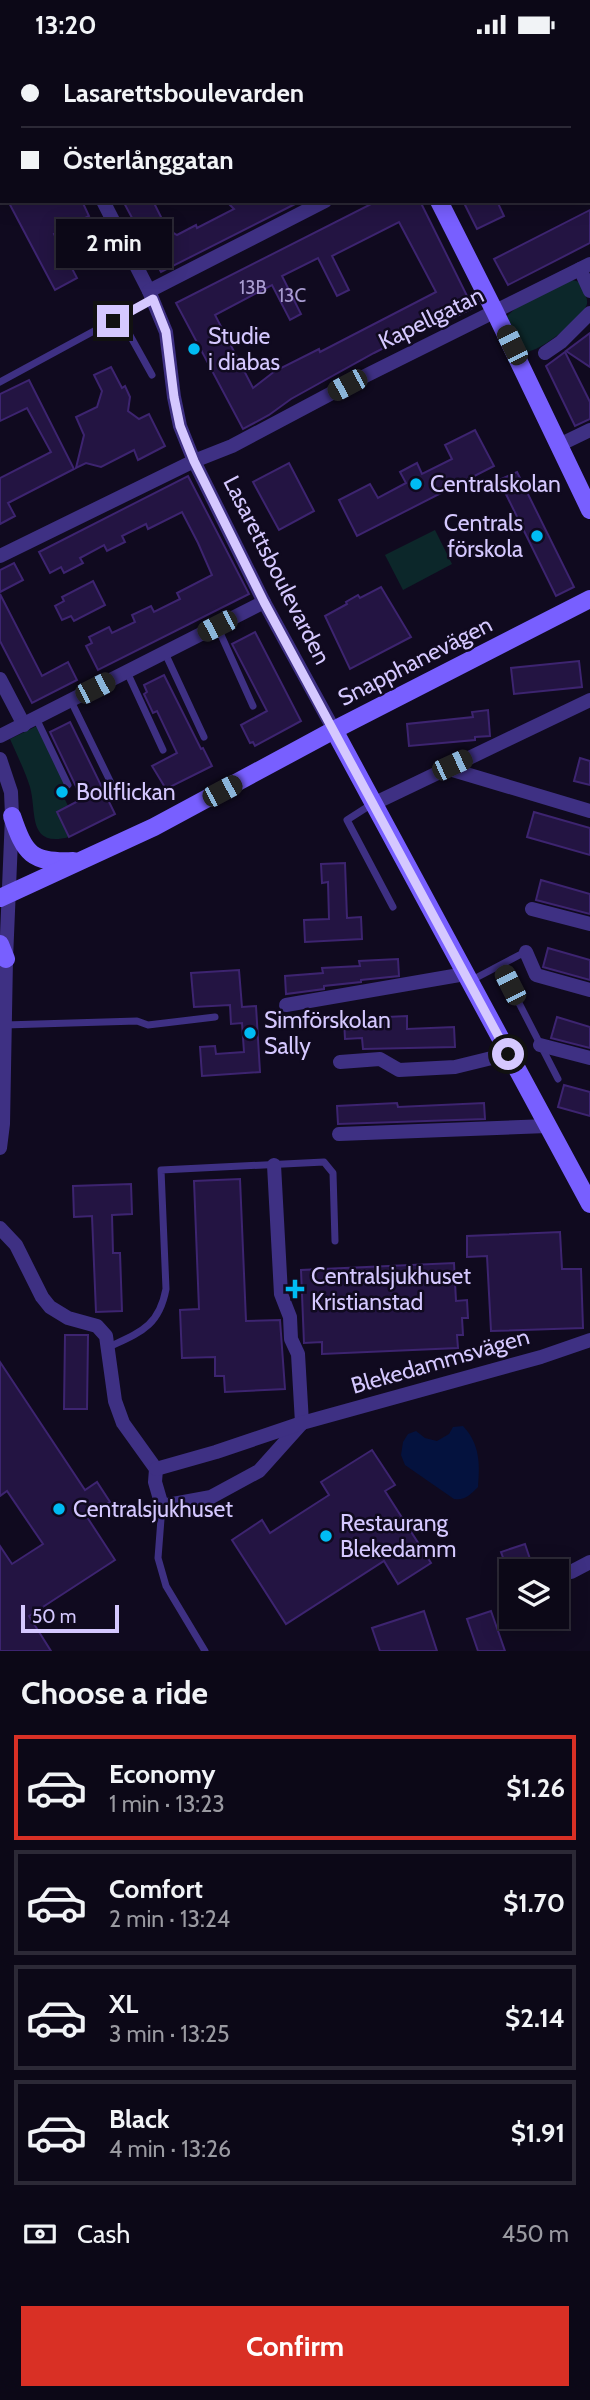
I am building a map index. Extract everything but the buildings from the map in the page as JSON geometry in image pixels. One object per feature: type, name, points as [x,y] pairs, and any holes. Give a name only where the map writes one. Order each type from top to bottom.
[{"type":"street","name":"Lasarettsboulevarden","points":[[104,203],[151,295],[166,332],[180,426],[194,461],[264,602],[590,1204]]},
{"type":"street","points":[[151,295],[321,203]]},
{"type":"street","points":[[440,203],[590,510]]},
{"type":"street","name":"Kapellgatan","points":[[0,557],[194,461],[232,446],[347,385],[585,266],[590,291]]},
{"type":"street","points":[[545,353],[561,342],[590,313]]},
{"type":"street","points":[[559,445],[590,430]]},
{"type":"street","name":"Snapphanevägen","points":[[5,896],[154,827],[334,730],[590,599]]},
{"type":"street","points":[[0,736],[264,602]]},
{"type":"street","points":[[0,679],[30,721]]},
{"type":"street","points":[[373,804],[590,700]]},
{"type":"street","points":[[0,759],[11,792],[12,815],[3,951],[4,1124],[0,1148]]},
{"type":"street","points":[[446,768],[590,811]]},
{"type":"street","points":[[12,815],[24,848],[35,857],[54,862],[80,861]]},
{"type":"street","points":[[532,909],[590,924]]},
{"type":"street","points":[[529,951],[536,975],[590,990]]},
{"type":"street","points":[[286,1005],[467,978]]},
{"type":"street","points":[[540,1045],[590,1058]]},
{"type":"street","points":[[340,1062],[380,1059],[399,1070],[455,1067],[508,1054]]},
{"type":"street","points":[[339,1134],[547,1126]]},
{"type":"street","points":[[0,1228],[16,1245],[42,1297],[50,1307],[68,1318],[97,1326],[106,1336],[115,1401],[124,1423],[156,1469],[155,1482],[162,1506],[211,1497],[259,1471],[302,1423],[298,1354],[291,1339],[290,1317],[281,1294],[274,1164]]},
{"type":"street","name":"Blekedammsvägen","points":[[156,1469],[302,1423],[527,1361],[590,1340]]},
{"type":"street","points":[[571,1572],[590,1562]]},
{"type":"lane","points":[[0,382],[113,321],[151,295]]},
{"type":"lane","points":[[113,321],[127,330],[152,375]]},
{"type":"lane","points":[[217,626],[253,706]]},
{"type":"lane","points":[[165,653],[204,737]]},
{"type":"lane","points":[[127,672],[163,750]]},
{"type":"lane","points":[[71,701],[112,785]]},
{"type":"lane","points":[[30,721],[68,785]]},
{"type":"lane","points":[[373,804],[347,820],[393,907]]},
{"type":"lane","points":[[467,978],[500,966],[529,951]]},
{"type":"lane","points":[[500,966],[558,1079]]},
{"type":"lane","points":[[5,1025],[137,1021],[148,1025],[215,1017]]},
{"type":"lane","points":[[109,1347],[143,1331],[160,1312],[164,1300],[166,1289],[161,1170],[324,1163],[333,1173],[335,1241]]},
{"type":"lane","points":[[162,1506],[159,1558],[166,1586],[205,1651]]},
{"type":"green space","points":[[572,280],[580,282],[587,298],[584,310],[547,343],[528,352],[522,351],[510,330],[507,316],[516,308]]},
{"type":"green space","points":[[435,530],[452,564],[403,590],[385,555]]},
{"type":"green space","points":[[39,725],[68,785],[60,789],[68,806],[57,812],[69,837],[56,839],[40,833],[34,817],[30,787],[10,739]]},
{"type":"shaded area","points":[[463,1426],[473,1440],[478,1455],[478,1487],[465,1498],[454,1499],[405,1465],[401,1455],[403,1442],[408,1434],[416,1431],[425,1438],[437,1441],[449,1434],[453,1427]]},
{"type":"place","name":"Studie i diabas","points":[[194,349]]},
{"type":"place","name":"Centralskolan","points":[[416,484]]},
{"type":"place","name":"Centrals förskola","points":[[537,536]]},
{"type":"place","name":"Bollflickan","points":[[62,792]]},
{"type":"place","name":"Simförskolan Sally","points":[[250,1033]]},
{"type":"place","name":"Centralsjukhuset Kristianstad","points":[[295,1289]]},
{"type":"place","name":"Centralsjukhuset","points":[[59,1509]]},
{"type":"place","name":"Restaurang Blekedamm","points":[[326,1536]]},
{"type":"route","points":[[113,321],[153,299],[166,332],[180,426],[194,461],[264,602],[508,1054]]}]
